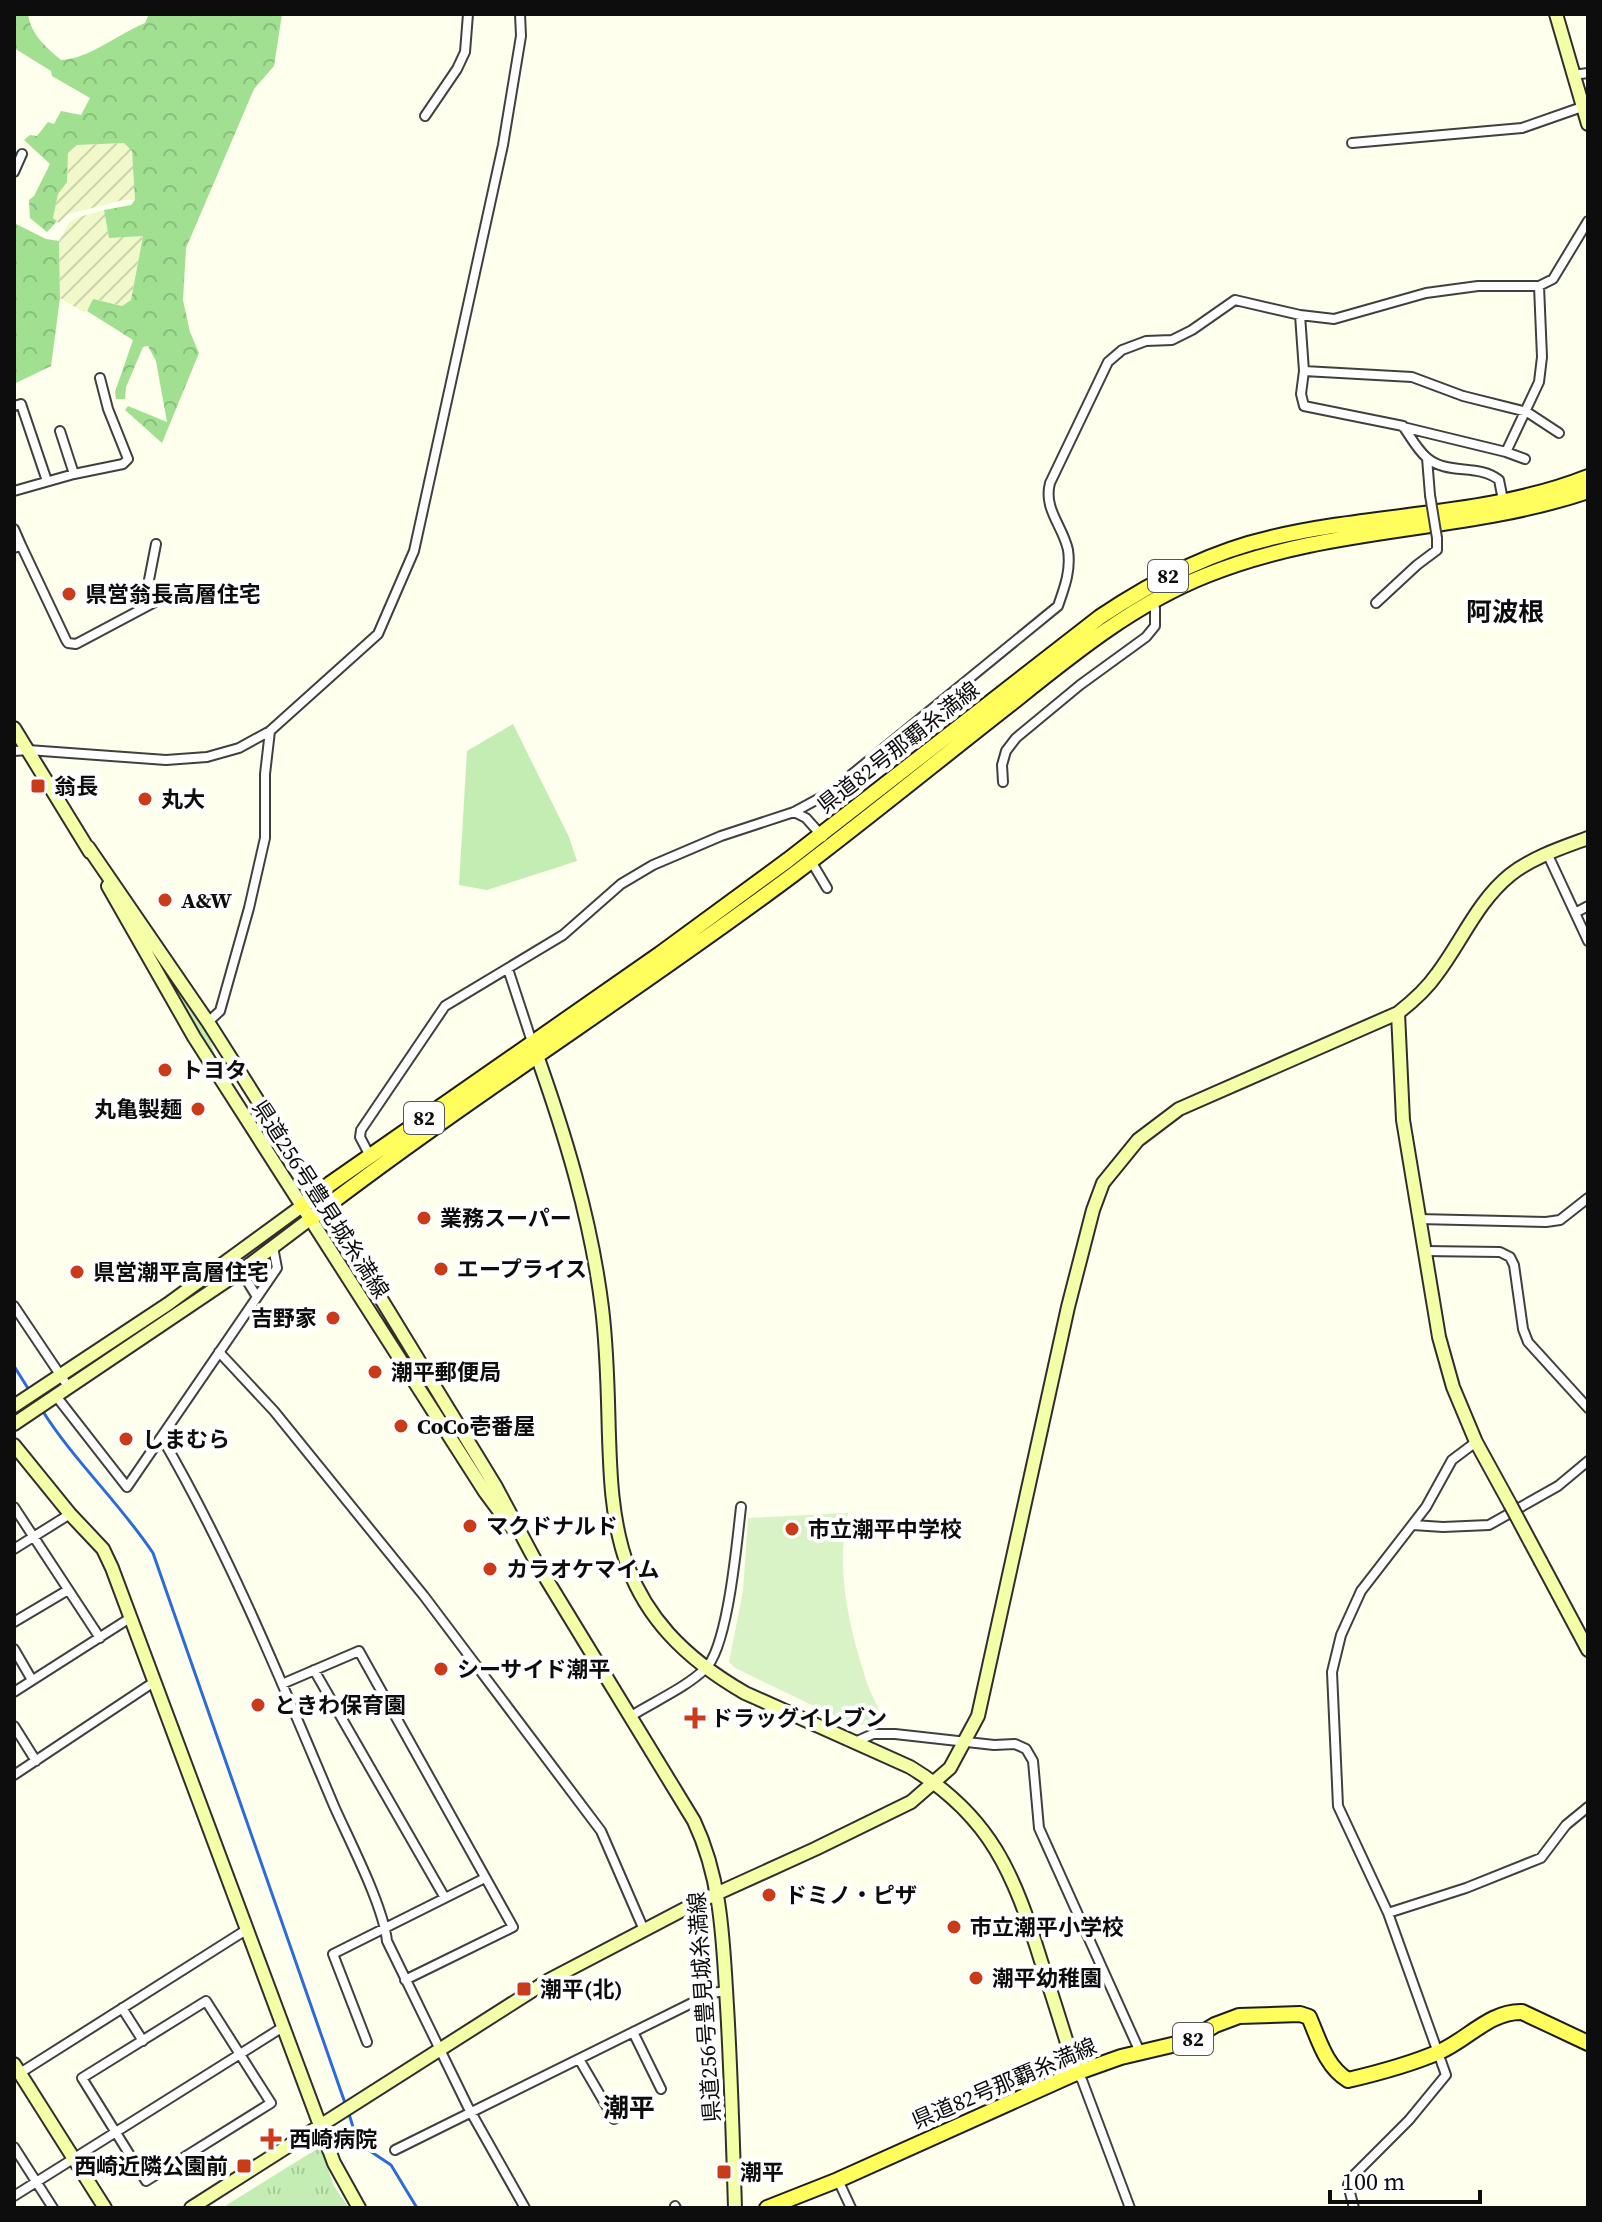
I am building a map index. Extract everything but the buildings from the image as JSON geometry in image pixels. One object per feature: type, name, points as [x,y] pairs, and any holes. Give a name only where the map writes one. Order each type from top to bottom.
[{"type":"main road","name":"県道82号那覇糸満線","points":[[306,1213],[317,1194],[374,1162],[535,1050],[667,967],[825,840],[1146,596],[1210,557],[1269,538],[1352,522],[1503,500],[1588,477]]},
{"type":"main road","name":"県道82号那覇糸満線","points":[[1146,596],[1279,551],[1367,533],[1522,511],[1588,491]]},
{"type":"main road","name":"県道82号那覇糸満線","points":[[306,1213],[325,1208],[374,1162]]},
{"type":"main road","name":"県道82号那覇糸満線","points":[[767,2208],[838,2180],[1076,2073],[1140,2052],[1189,2041],[1215,2025],[1239,2016],[1300,2014],[1309,2017],[1327,2059],[1348,2080],[1439,2052],[1496,2016],[1514,2012],[1522,2012],[1588,2043]]},
{"type":"street","points":[[425,116],[465,52],[468,14]]},
{"type":"street","points":[[14,751],[185,760],[239,748],[270,731],[378,634],[414,551],[503,145],[521,36],[520,14]]},
{"type":"street","points":[[1352,143],[1522,128],[1585,115],[1556,14]]},
{"type":"street","points":[[1573,75],[1588,73]]},
{"type":"street","points":[[14,172],[22,154]]},
{"type":"street","points":[[374,1162],[360,1137],[361,1130],[445,1006],[563,935],[621,884],[653,865],[721,836],[794,812],[829,793],[1058,606],[1068,579],[1069,563],[1067,546],[1047,494],[1108,362],[1122,350],[1146,341],[1172,340],[1235,300],[1300,315],[1334,319],[1426,293],[1478,286],[1539,286],[1553,279],[1588,221]]},
{"type":"street","points":[[1506,452],[1539,382],[1542,357],[1539,286]]},
{"type":"street","points":[[1300,315],[1304,371],[1301,394],[1304,406],[1403,426],[1525,459]]},
{"type":"street","points":[[1304,371],[1412,377],[1463,396],[1527,412],[1559,433]]},
{"type":"street","points":[[15,487],[123,464],[128,459],[108,409],[100,378]]},
{"type":"street","points":[[14,406],[21,404],[47,481]]},
{"type":"street","points":[[1403,426],[1427,458],[1440,465],[1458,470],[1489,472],[1499,480],[1503,500]]},
{"type":"street","points":[[60,431],[74,474]]},
{"type":"street","points":[[1376,603],[1437,550],[1426,473],[1427,458]]},
{"type":"street","points":[[14,529],[18,546],[66,640],[76,644],[155,602],[148,585],[156,544]]},
{"type":"street","points":[[1003,782],[1002,765],[1006,751],[1016,738],[1080,685],[1146,637],[1155,626],[1155,608],[1146,596]]},
{"type":"street","name":"県道256号豊見城糸満線","points":[[14,728],[88,847],[194,1037],[485,1492],[536,1562]]},
{"type":"street","points":[[208,1022],[220,1011],[265,838],[265,774],[270,731]]},
{"type":"street","points":[[794,812],[806,818],[825,840]]},
{"type":"street","points":[[191,2208],[549,1980],[644,1930],[892,1813],[911,1802],[950,1768],[978,1716],[1068,1307],[1103,1183],[1138,1140],[1179,1109],[1398,1013],[1417,998],[1438,974],[1494,890],[1512,874],[1547,853],[1588,838]]},
{"type":"street","name":"県道256号豊見城糸満線","points":[[88,847],[208,1022],[317,1194],[496,1487],[536,1562],[694,1821],[706,1849],[718,1894],[726,1991],[735,2208]]},
{"type":"street","points":[[1547,853],[1588,941]]},
{"type":"street","points":[[806,855],[827,888]]},
{"type":"street","points":[[1575,913],[1588,906]]},
{"type":"street","points":[[508,969],[555,1104],[584,1207],[603,1311],[610,1488],[616,1531],[635,1584],[666,1634],[706,1669],[745,1693],[910,1767],[935,1782],[962,1806],[987,1835],[1008,1868],[1022,1900],[1076,2073],[1082,2080],[1130,2208]]},
{"type":"street","points":[[1398,1013],[1403,1120],[1439,1337],[1453,1387],[1476,1442],[1588,1650]]},
{"type":"street","points":[[1418,1219],[1546,1222],[1560,1220],[1588,1198]]},
{"type":"street","points":[[14,1406],[44,1387],[66,1382],[241,1271],[273,1247],[306,1213]]},
{"type":"street","points":[[19,1420],[54,1398],[66,1382],[244,1250],[306,1213]]},
{"type":"street","points":[[54,1398],[127,1487],[277,1268],[273,1247]]},
{"type":"street","points":[[1424,1251],[1500,1252],[1510,1257],[1528,1342],[1588,1408]]},
{"type":"street","points":[[241,1271],[257,1297]]},
{"type":"street","points":[[14,1306],[66,1382]]},
{"type":"street","points":[[219,1352],[274,1411],[424,1596],[601,1831],[644,1930]]},
{"type":"street","points":[[162,1438],[192,1488],[282,1684],[405,1980],[462,2095],[525,2208]]},
{"type":"street","points":[[1354,2208],[1348,2185],[1353,2176],[1409,2120],[1446,2075],[1388,1913],[1338,1806],[1332,1672],[1351,1609],[1361,1591],[1413,1525],[1441,1483],[1452,1460],[1476,1442]]},
{"type":"street","points":[[14,1445],[103,1549],[334,2163],[359,2208]]},
{"type":"street","points":[[1413,1525],[1489,1525],[1558,1486],[1588,1461]]},
{"type":"street","points":[[14,1507],[100,1638]]},
{"type":"street","points":[[631,1716],[706,1669],[715,1656],[733,1572],[741,1507]]},
{"type":"street","points":[[14,1549],[70,1514]]},
{"type":"street","points":[[14,1622],[68,1590]]},
{"type":"street","points":[[14,1692],[130,1618]]},
{"type":"street","points":[[14,1649],[32,1680]]},
{"type":"street","points":[[282,1684],[359,1651],[513,1927],[405,1980]]},
{"type":"street","points":[[314,1670],[445,1898]]},
{"type":"street","points":[[14,1775],[154,1682]]},
{"type":"street","points":[[14,1726],[36,1761]]},
{"type":"street","points":[[855,1742],[873,1734],[994,1745],[1015,1744],[1026,1749],[1033,1761],[1039,1828],[1140,2052]]},
{"type":"street","points":[[1388,1913],[1466,1888],[1541,1858],[1566,1825],[1588,1807]]},
{"type":"street","points":[[367,2042],[333,1954],[485,1878]]},
{"type":"street","points":[[105,2208],[17,2068],[122,2008],[246,1930]]},
{"type":"street","points":[[395,2150],[712,1993],[726,1991]]},
{"type":"street","points":[[206,2001],[239,2054],[271,2103],[146,2181],[82,2078],[206,2001]]},
{"type":"street","points":[[122,2008],[143,2041]]},
{"type":"street","points":[[14,2196],[283,2027]]},
{"type":"street","points":[[633,2032],[661,2089]]},
{"type":"street","points":[[579,2059],[614,2119]]},
{"type":"street","points":[[14,2147],[53,2208]]},
{"type":"street","points":[[838,2180],[851,2208]]},
{"type":"green space","points":[[14,14],[28,14],[36,34],[61,60],[72,59],[103,45],[145,23],[149,14],[282,14],[274,66],[254,89],[186,248],[183,300],[190,332],[199,353],[162,443],[125,410],[128,406],[167,422],[156,361],[148,346],[143,347],[126,387],[125,399],[116,399],[115,392],[133,340],[87,311],[93,299],[122,306],[131,300],[143,236],[109,238],[104,210],[131,205],[135,200],[132,151],[124,143],[77,145],[68,152],[67,182],[58,194],[53,218],[57,221],[47,232],[30,218],[29,200],[50,164],[24,140],[30,135],[37,136],[48,122],[54,124],[61,111],[81,115],[90,98],[52,76],[51,71],[14,48]]},
{"type":"green space","points":[[124,143],[132,151],[135,200],[123,200],[68,214],[59,223],[53,218],[58,194],[67,182],[68,151],[77,145]]},
{"type":"green space","points":[[104,210],[109,238],[143,235],[131,300],[122,306],[94,299],[85,313],[60,298],[59,241],[69,223]]},
{"type":"green space","points":[[14,223],[46,239],[59,241],[60,298],[51,366],[14,384]]},
{"type":"green space","points":[[513,724],[569,837],[577,861],[487,890],[459,885],[467,751]]},
{"type":"green space","points":[[163,966],[208,1034],[216,1058],[161,968]]},
{"type":"green space","points":[[848,1513],[843,1555],[849,1619],[882,1726],[851,1724],[735,1668],[729,1662],[743,1591],[748,1518]]},
{"type":"green space","points":[[320,2147],[334,2186],[349,2208],[222,2208]]},
{"type":"waterway","points":[[14,1366],[29,1390]]},
{"type":"waterway","points":[[42,1410],[153,1553],[345,2103]]},
{"type":"waterway","points":[[349,2114],[358,2143],[391,2165],[417,2208]]},
{"type":"place","name":"県営翁長高層住宅","points":[[69,594]]},
{"type":"place","name":"翁長","points":[[38,786]]},
{"type":"place","name":"丸大","points":[[145,799]]},
{"type":"place","name":"A&W","points":[[165,900]]},
{"type":"place","name":"トヨタ","points":[[165,1070]]},
{"type":"place","name":"丸亀製麺","points":[[198,1109]]},
{"type":"place","name":"業務スーパー","points":[[424,1218]]},
{"type":"place","name":"エープライス","points":[[441,1269]]},
{"type":"place","name":"県営潮平高層住宅","points":[[77,1272]]},
{"type":"place","name":"吉野家","points":[[333,1318]]},
{"type":"place","name":"潮平郵便局","points":[[375,1372]]},
{"type":"place","name":"CoCo壱番屋","points":[[401,1426]]},
{"type":"place","name":"しまむら","points":[[126,1439]]},
{"type":"place","name":"マクドナルド","points":[[470,1526]]},
{"type":"place","name":"市立潮平中学校","points":[[792,1529]]},
{"type":"place","name":"カラオケマイム","points":[[490,1569]]},
{"type":"place","name":"シーサイド潮平","points":[[441,1669]]},
{"type":"place","name":"ときわ保育園","points":[[258,1705]]},
{"type":"place","name":"ドラッグイレブン","points":[[695,1718]]},
{"type":"place","name":"ドミノ・ピザ","points":[[769,1895]]},
{"type":"place","name":"市立潮平小学校","points":[[954,1927]]},
{"type":"place","name":"潮平幼稚園","points":[[976,1978]]},
{"type":"place","name":"潮平(北)","points":[[524,1989]]},
{"type":"place","name":"西崎病院","points":[[271,2139]]},
{"type":"place","name":"西崎近隣公園前","points":[[244,2166]]},
{"type":"place","name":"潮平","points":[[724,2172]]},
{"type":"district","name":"阿波根","points":[[1505,612]]},
{"type":"district","name":"潮平","points":[[629,2108]]}]
